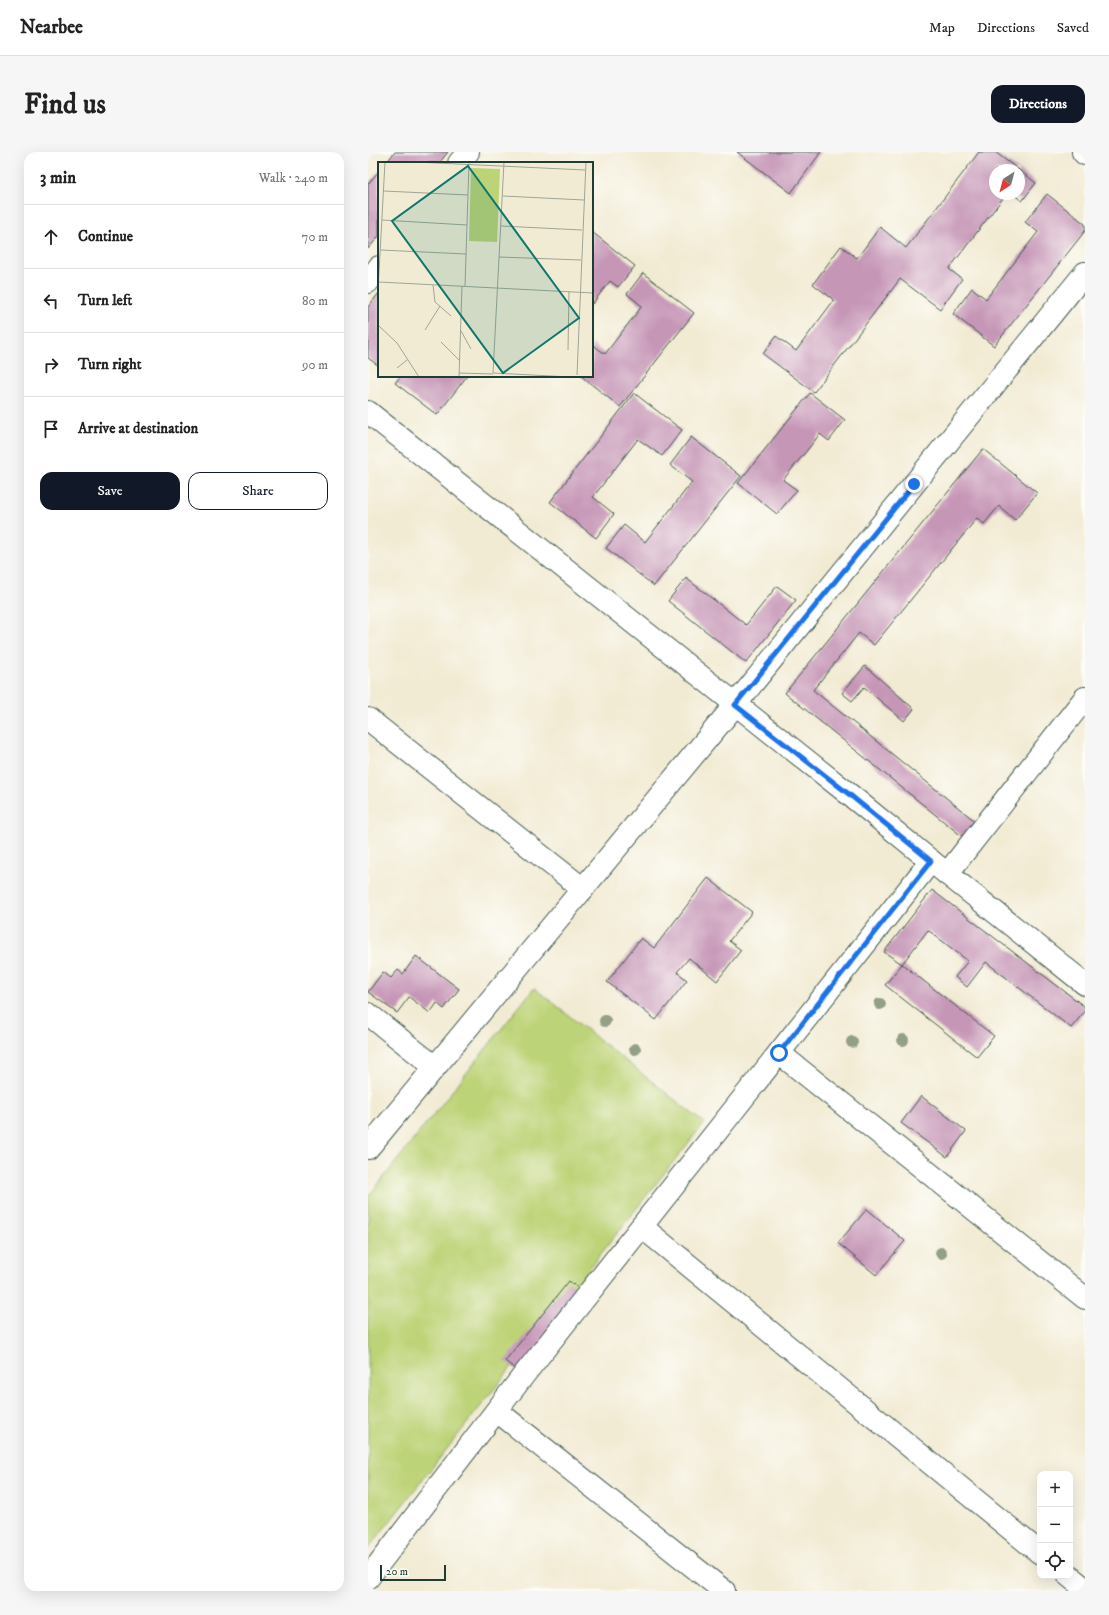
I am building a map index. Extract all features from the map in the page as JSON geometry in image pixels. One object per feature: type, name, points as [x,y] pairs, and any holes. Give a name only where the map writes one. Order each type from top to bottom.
[{"type":"street","points":[[460,162],[468,152]]},
{"type":"street","points":[[368,282],[378,269]]},
{"type":"street","points":[[368,1148],[735,705],[1085,274]]},
{"type":"street","points":[[368,412],[1085,984]]},
{"type":"street","points":[[368,1578],[497,1411],[779,1053],[1085,698]]},
{"type":"street","points":[[368,719],[583,889]]},
{"type":"street","points":[[368,1014],[435,1067]]},
{"type":"street","points":[[779,1053],[1085,1298]]},
{"type":"street","points":[[642,1227],[1037,1551]]},
{"type":"street","points":[[497,1411],[724,1591]]},
{"type":"street","points":[[1073,1579],[1085,1589]]},
{"type":"green space","points":[[534,988],[704,1123],[368,1549],[368,1197]]},
{"type":"building","points":[[395,152],[448,152],[440,162],[387,162]]},
{"type":"building","points":[[737,152],[821,152],[791,193]]},
{"type":"building","points":[[979,152],[995,152],[1011,164],[989,164],[989,200],[1001,200],[949,269],[962,279],[940,309],[900,279],[814,392],[763,354],[776,336],[796,351],[834,300],[813,284],[841,246],[857,258],[880,227],[906,248]]},
{"type":"building","points":[[378,172],[378,237],[368,249],[368,184]]},
{"type":"building","points":[[1025,175],[1036,183],[1025,197]]},
{"type":"building","points":[[1047,194],[1085,224],[1085,231],[994,346],[953,314],[972,288],[986,299],[1038,232],[1025,222]]},
{"type":"building","points":[[593,233],[635,266],[618,287],[610,281],[593,303]]},
{"type":"building","points":[[643,273],[694,313],[620,407],[582,377],[593,377],[593,345],[605,354],[642,306],[627,294]]},
{"type":"building","points":[[378,294],[378,365],[368,358],[368,307]]},
{"type":"building","points":[[400,377],[466,377],[437,415],[395,383]]},
{"type":"building","points":[[634,393],[682,430],[662,456],[638,439],[593,497],[614,514],[596,538],[550,502]]},
{"type":"building","points":[[810,393],[845,420],[829,441],[820,434],[783,480],[797,490],[777,514],[738,483]]},
{"type":"building","points":[[691,437],[741,476],[654,586],[606,548],[624,525],[645,542],[692,482],[670,465]]},
{"type":"building","points":[[983,449],[1037,493],[1015,520],[999,506],[984,524],[977,518],[874,645],[859,633],[813,690],[981,826],[969,842],[785,693]]},
{"type":"building","points":[[686,578],[746,625],[777,586],[796,600],[746,663],[668,601]]},
{"type":"building","points":[[865,666],[914,709],[904,721],[864,687],[852,701],[842,693]]},
{"type":"building","points":[[708,878],[752,912],[729,941],[741,950],[717,981],[689,958],[677,972],[687,980],[656,1020],[607,982],[641,938],[654,948]]},
{"type":"building","points":[[932,890],[1085,1007],[1085,1011],[1071,1028],[986,962],[967,987],[955,977],[968,961],[928,930],[902,964],[884,952]]},
{"type":"building","points":[[416,956],[459,989],[444,1009],[437,1003],[430,1013],[409,997],[397,1013],[368,992],[383,972],[391,978],[398,970],[403,974]]},
{"type":"building","points":[[902,964],[994,1036],[977,1057],[885,985]]},
{"type":"building","points":[[921,1096],[966,1131],[947,1157],[901,1123]]},
{"type":"building","points":[[867,1209],[905,1241],[876,1275],[838,1243]]},
{"type":"building","points":[[569,1281],[582,1291],[518,1371],[505,1361]]},
{"type":"route","points":[[779,1053],[931,861],[735,705],[914,484]]}]
